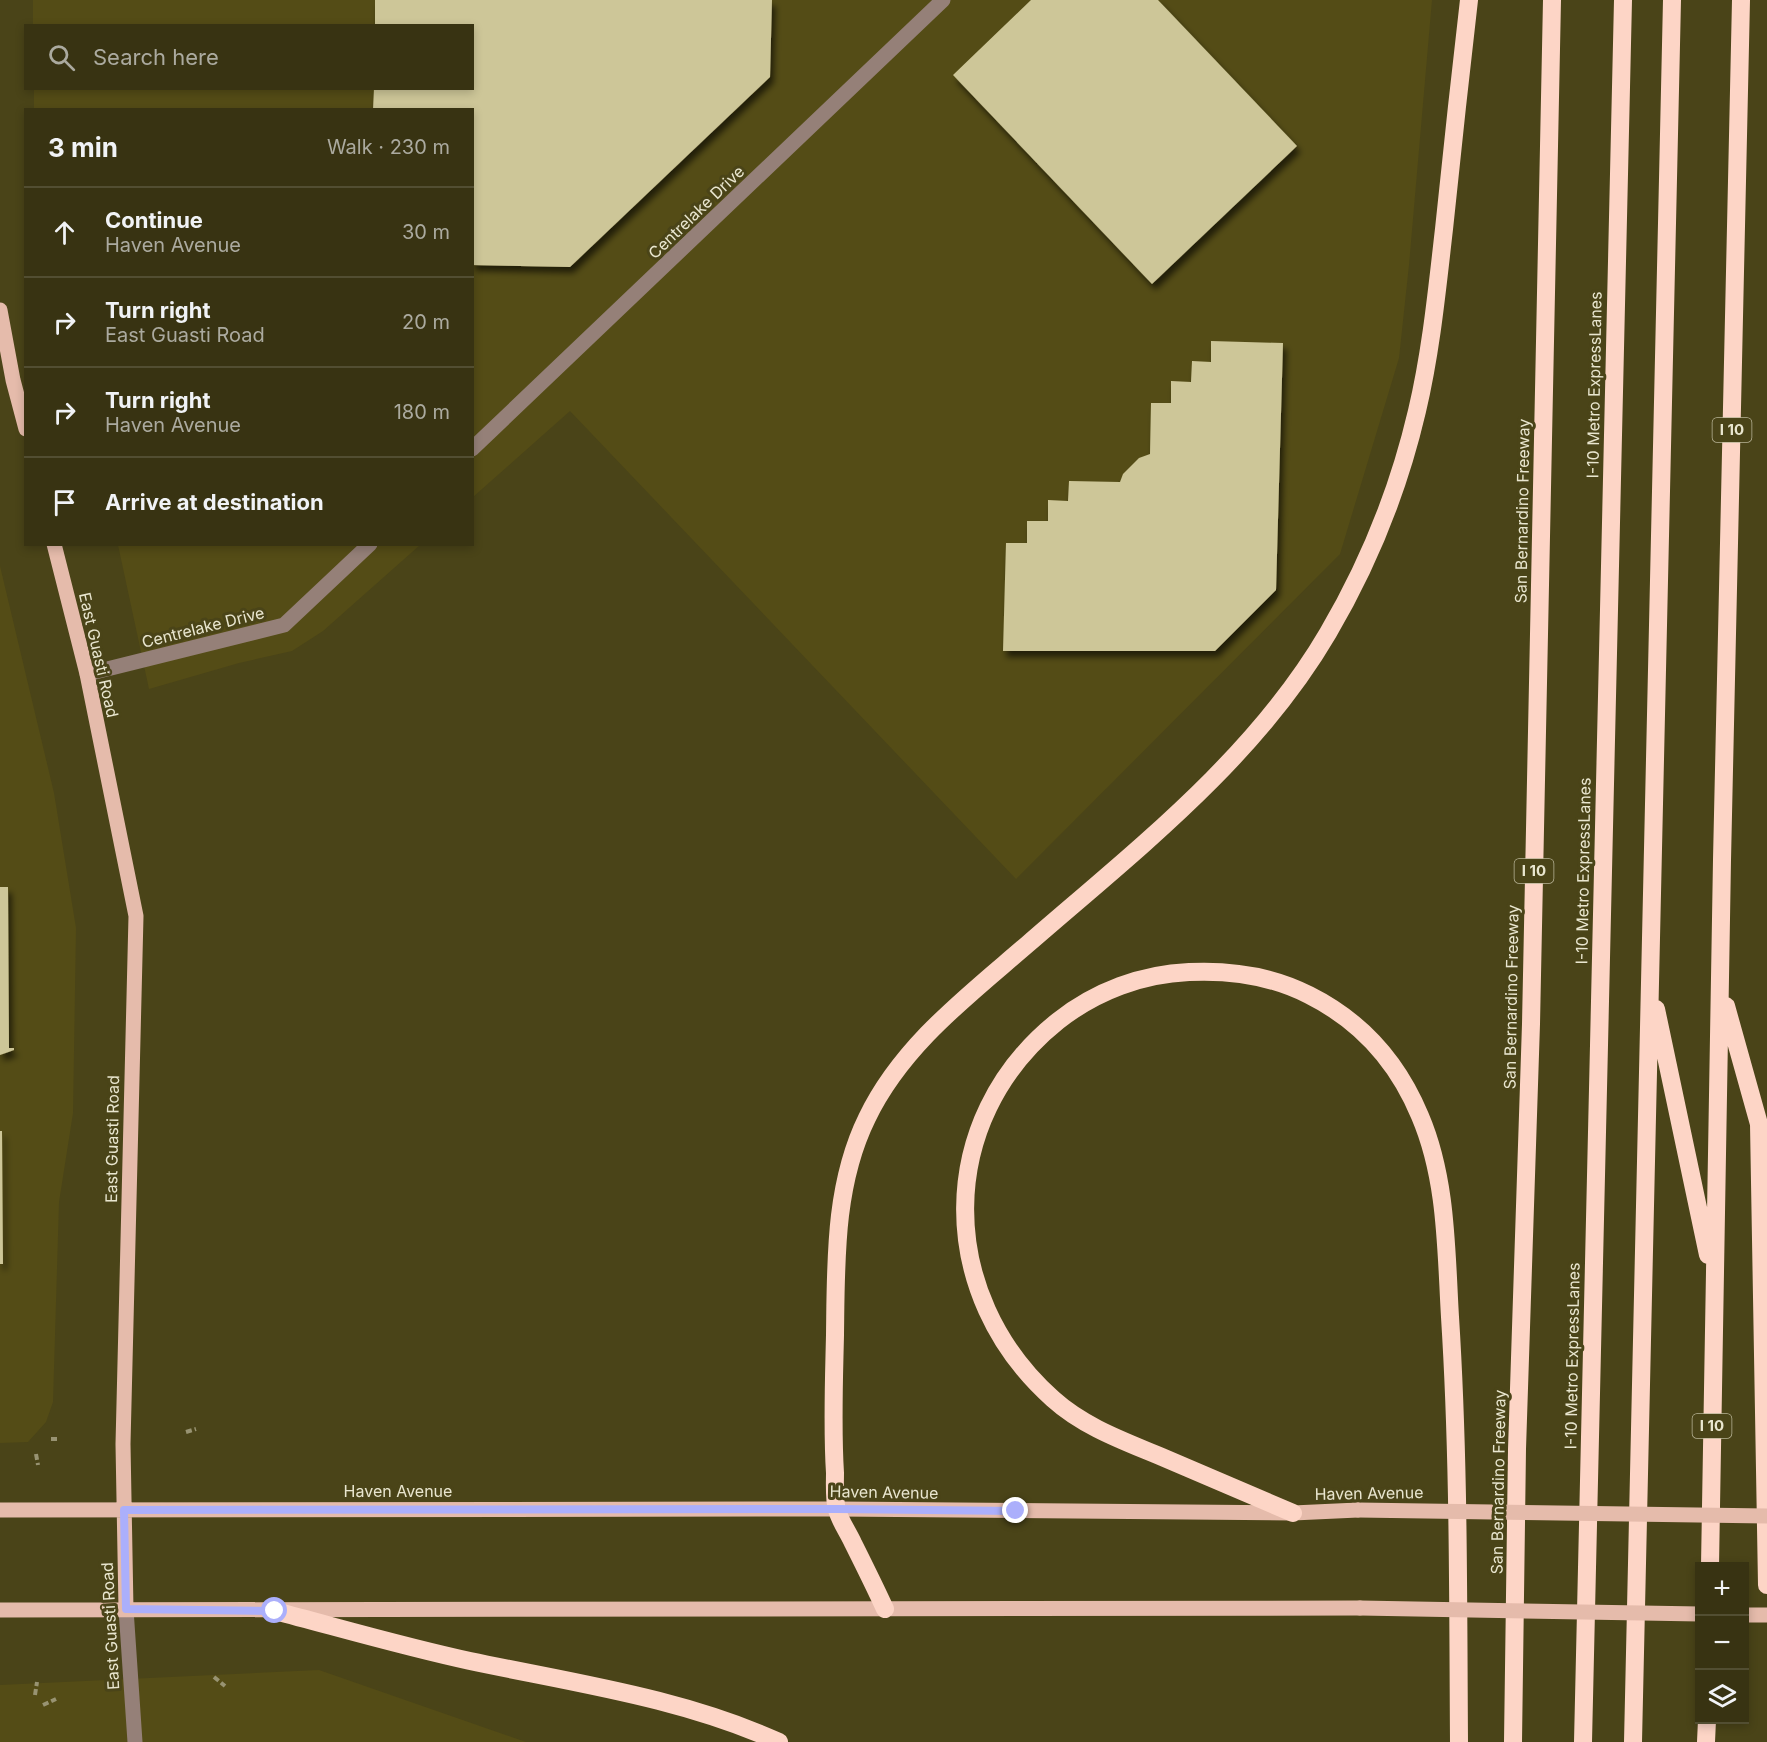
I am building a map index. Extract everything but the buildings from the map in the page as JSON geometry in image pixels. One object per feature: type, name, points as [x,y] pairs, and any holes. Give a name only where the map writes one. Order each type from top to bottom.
[{"type":"highway","points":[[885,1609],[837,1509],[834,1455],[836,1244],[849,1168],[865,1120],[890,1079],[909,1054],[929,1034],[968,996],[1188,803],[1243,748],[1286,697],[1327,635],[1359,575],[1379,529],[1408,446],[1418,408],[1438,281],[1468,0]]},
{"type":"highway","name":"San Bernardino Freeway","points":[[1513,1742],[1517,1461],[1531,988],[1552,0]]},
{"type":"highway","name":"I-10 Metro ExpressLanes","points":[[1583,1742],[1623,0]]},
{"type":"highway","points":[[1634,1742],[1672,0]]},
{"type":"highway","name":"I 10","points":[[1710,1562],[1741,0]]},
{"type":"highway","points":[[1293,1513],[1117,1438],[1076,1418],[1034,1382],[988,1316],[979,1291],[967,1242],[964,1199],[968,1169],[975,1144],[995,1094],[1024,1053],[1064,1016],[1088,1000],[1145,978],[1178,972],[1233,973],[1287,984],[1326,1004],[1345,1016],[1378,1047],[1405,1085],[1426,1129],[1432,1144],[1442,1203],[1455,1388],[1459,1742]]},
{"type":"highway","points":[[1650,977],[1714,1286]]},
{"type":"highway","points":[[1720,987],[1759,1124],[1767,1585]]},
{"type":"highway","points":[[275,1611],[467,1660],[661,1701],[710,1716],[779,1742]]},
{"type":"highway","points":[[1706,1742],[1707,1724]]},
{"type":"main road","points":[[0,310],[13,380],[24,421]]},
{"type":"main road","name":"East Guasti Road","points":[[55,546],[87,674],[136,916],[123,1435],[126,1609]]},
{"type":"main road","name":"Haven Avenue","points":[[0,1510],[837,1509],[1293,1513],[1358,1510],[1767,1516]]},
{"type":"main road","points":[[0,1610],[1360,1608],[1695,1614]]},
{"type":"main road","points":[[1749,1615],[1767,1615]]},
{"type":"street","name":"Centrelake Drive","points":[[474,447],[943,0]]},
{"type":"street","name":"Centrelake Drive","points":[[87,674],[284,625],[368,546]]},
{"type":"street","name":"East Guasti Road","points":[[126,1609],[135,1742]]},
{"type":"path","points":[[186,1432],[196,1430]]},
{"type":"path","points":[[51,1439],[60,1439]]},
{"type":"path","points":[[36,1454],[38,1465]]},
{"type":"path","points":[[213,1677],[225,1686]]},
{"type":"path","points":[[34,1695],[37,1682]]},
{"type":"path","points":[[43,1704],[56,1699]]},
{"type":"shaded area","points":[[33,0],[1432,0],[1399,358],[1340,554],[1016,879],[570,411],[474,496],[474,108],[34,108],[34,90],[474,90],[474,24],[33,24]]},
{"type":"shaded area","points":[[118,546],[419,546],[323,631],[292,651],[239,663],[149,689]]},
{"type":"shaded area","points":[[0,566],[54,793],[76,928],[73,1113],[59,1202],[53,1402],[46,1422],[28,1442],[0,1443]]},
{"type":"shaded area","points":[[319,1670],[526,1742],[0,1742],[0,1685]]},
{"type":"route","points":[[275,1611],[126,1609],[124,1510],[1016,1511]]}]
